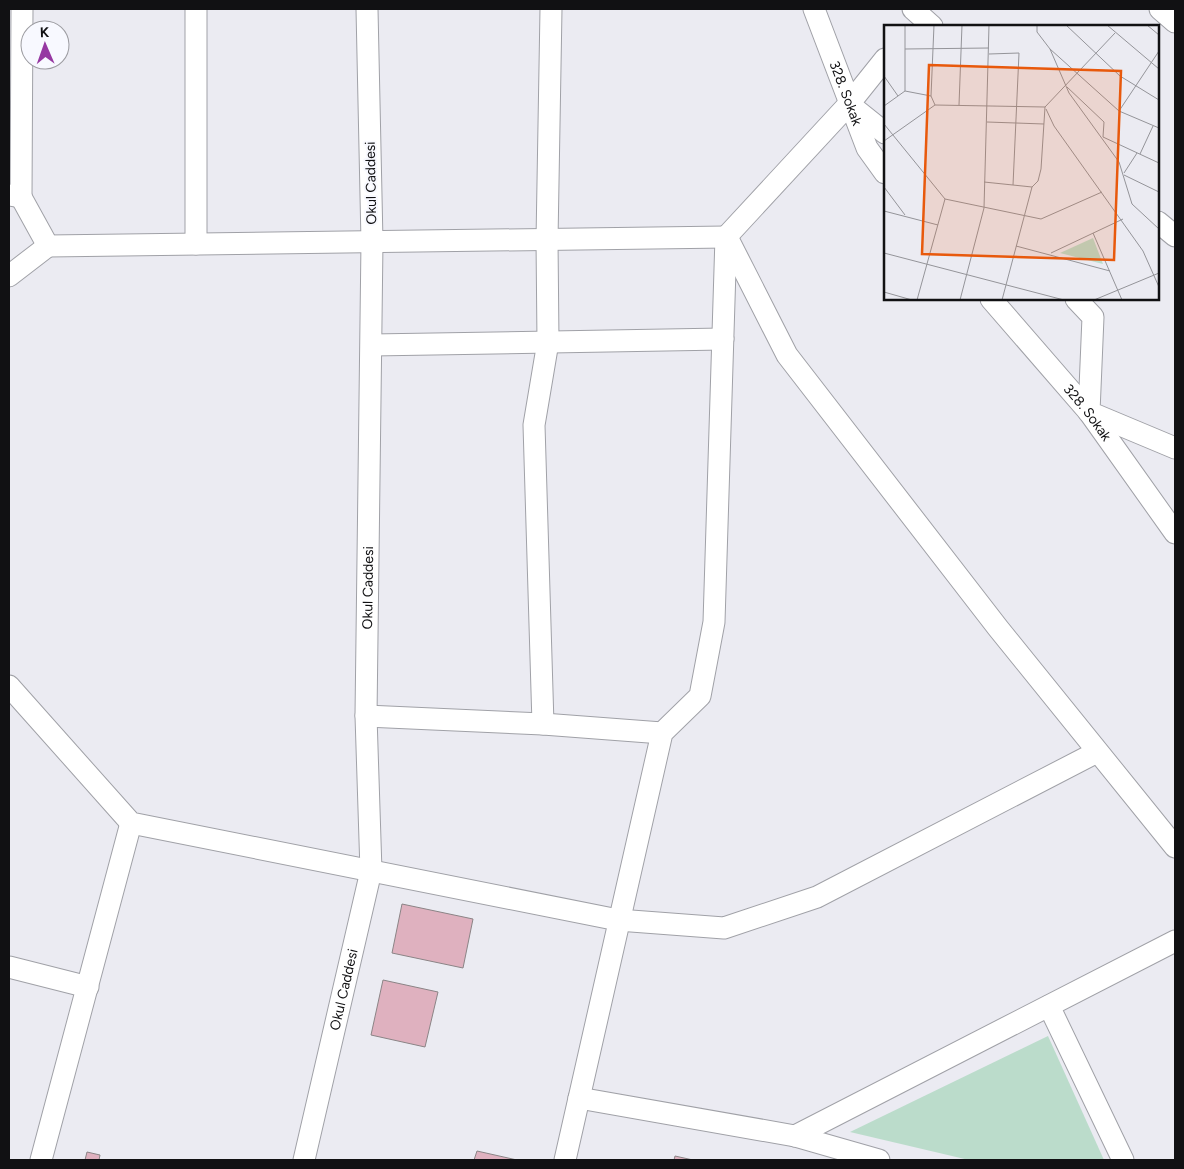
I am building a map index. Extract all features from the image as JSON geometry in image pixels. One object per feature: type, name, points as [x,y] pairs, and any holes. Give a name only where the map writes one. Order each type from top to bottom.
[{"type":"street","points":[[22,9],[15,196],[48,246]]},
{"type":"street","points":[[196,9],[196,244]]},
{"type":"street","name":"Okul Caddesi","points":[[304,1160],[371,871],[366,716],[372,345],[372,242],[367,9]]},
{"type":"street","points":[[543,724],[534,425],[548,342],[547,240],[551,9]]},
{"type":"street","name":"328. Sokak","points":[[814,9],[867,148],[884,172]]},
{"type":"street","points":[[1160,9],[1175,22]]},
{"type":"street","points":[[565,1160],[662,733],[700,696],[714,622],[726,237],[849,104],[884,60]]},
{"type":"street","points":[[849,104],[884,132]]},
{"type":"street","points":[[1159,223],[1175,236]]},
{"type":"street","points":[[9,276],[48,246],[726,237]]},
{"type":"street","points":[[726,237],[787,355],[1097,752],[1175,847]]},
{"type":"street","name":"328. Sokak","points":[[992,300],[1088,412],[1175,532]]},
{"type":"street","points":[[1077,300],[1093,317],[1088,412],[1175,448]]},
{"type":"street","points":[[372,345],[723,339]]},
{"type":"street","points":[[9,686],[131,824],[618,920],[724,928],[817,897],[1097,752]]},
{"type":"street","points":[[366,716],[543,724],[662,733]]},
{"type":"street","points":[[41,1160],[131,824]]},
{"type":"street","points":[[795,1136],[1175,941]]},
{"type":"street","points":[[9,967],[88,987]]},
{"type":"street","points":[[1049,1006],[1123,1160]]},
{"type":"street","points":[[579,1098],[795,1136],[879,1160]]},
{"type":"green space","points":[[1048,1036],[1104,1160],[969,1160],[850,1132]]},
{"type":"building","points":[[402,904],[473,919],[463,968],[392,953]]},
{"type":"building","points":[[383,980],[438,992],[425,1047],[371,1035]]},
{"type":"building","points":[[477,1151],[517,1160],[474,1160]]},
{"type":"building","points":[[87,1152],[100,1155],[99,1160],[85,1160]]},
{"type":"building","points":[[675,1156],[693,1160],[674,1160]]}]
